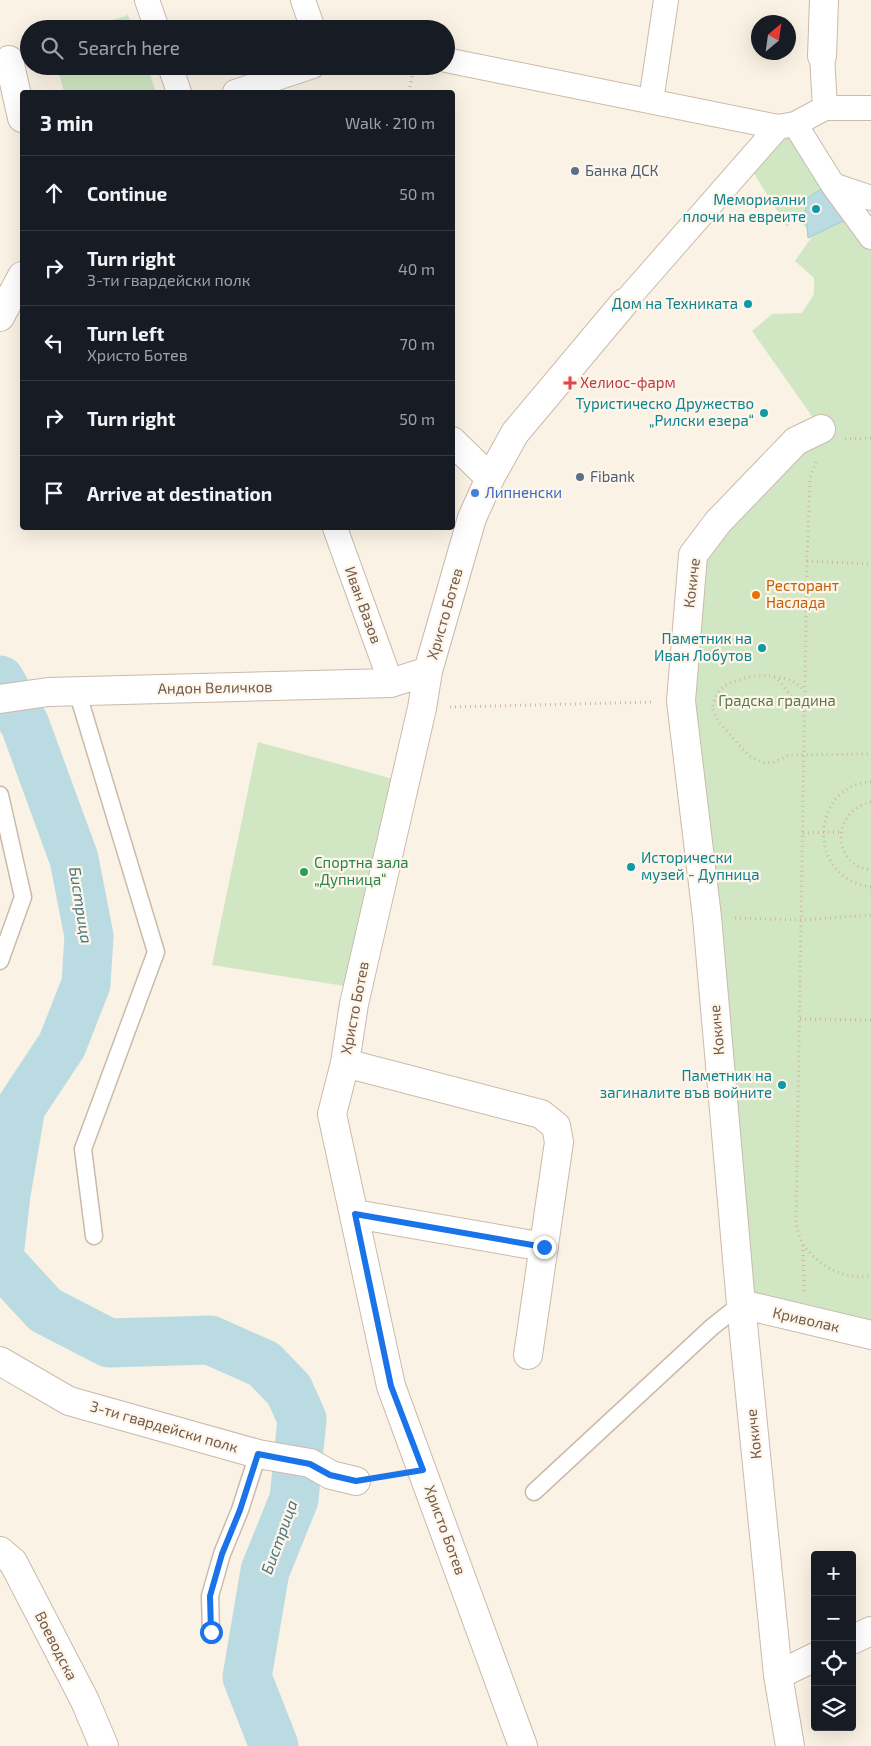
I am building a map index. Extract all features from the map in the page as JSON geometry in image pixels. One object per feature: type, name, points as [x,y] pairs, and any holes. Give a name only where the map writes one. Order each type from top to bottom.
[{"type":"street","points":[[147,0],[154,20]]},
{"type":"street","points":[[303,0],[310,20]]},
{"type":"street","points":[[651,101],[666,0]]},
{"type":"street","points":[[824,0],[822,56],[825,108]]},
{"type":"street","points":[[9,60],[20,109]]},
{"type":"street","points":[[455,62],[651,101],[786,125],[871,237]]},
{"type":"street","points":[[173,75],[178,90]]},
{"type":"street","points":[[241,90],[287,75]]},
{"type":"street","points":[[624,303],[786,125],[825,108],[871,108]]},
{"type":"street","points":[[833,185],[871,198]]},
{"type":"street","points":[[0,317],[20,280]]},
{"type":"street","name":"Христо Ботев","points":[[523,1746],[391,1386],[332,1114],[345,1063],[354,1004],[422,708],[428,671],[472,518],[490,478],[515,433],[624,303]]},
{"type":"street","name":"Кокиче","points":[[790,1746],[778,1675],[741,1304],[707,918],[681,701],[693,555],[718,522],[796,441],[830,434]]},
{"type":"street","points":[[455,444],[490,478]]},
{"type":"street","name":"Иван Вазов","points":[[336,530],[391,683]]},
{"type":"street","name":"Андон Величков","points":[[0,700],[48,692],[391,683],[428,671]]},
{"type":"street","points":[[345,1063],[541,1114],[556,1126],[559,1142],[528,1355]]},
{"type":"street","points":[[355,1214],[544,1247]]},
{"type":"street","name":"Криволак","points":[[741,1304],[871,1335]]},
{"type":"street","name":"3-ти гвардейски полк","points":[[0,1361],[68,1401],[267,1455],[310,1464],[330,1475],[356,1481]]},
{"type":"street","name":"Воеводска","points":[[0,1551],[13,1562],[85,1701],[104,1746]]},
{"type":"street","points":[[856,1638],[871,1631]]},
{"type":"street","points":[[778,1675],[811,1660]]},
{"type":"lane","points":[[77,691],[156,952],[83,1149],[94,1236]]},
{"type":"lane","points":[[0,795],[23,897],[0,961]]},
{"type":"lane","points":[[534,1492],[712,1327],[741,1304]]},
{"type":"lane","points":[[211,1632],[210,1596],[222,1554],[240,1510],[267,1455]]},
{"type":"path","points":[[409,90],[412,75]]},
{"type":"path","points":[[830,434],[871,438]]},
{"type":"path","points":[[804,1319],[803,1245],[796,1224],[807,561],[810,478],[816,461]]},
{"type":"path","points":[[807,561],[871,564]]},
{"type":"path","points":[[805,691],[796,682],[785,678],[762,675],[748,677],[722,688],[712,708],[713,713],[750,756],[764,762],[774,762],[789,755],[871,754]]},
{"type":"path","points":[[774,677],[792,698],[805,700]]},
{"type":"path","points":[[422,708],[681,701]]},
{"type":"path","points":[[871,782],[865,782],[849,789],[835,800],[827,815],[823,832],[825,849],[832,865],[845,878],[860,886],[871,887]]},
{"type":"path","points":[[871,802],[862,804],[852,811],[844,820],[841,832],[842,844],[846,855],[854,864],[865,870],[871,870]]},
{"type":"path","points":[[803,832],[841,832]]},
{"type":"path","points":[[707,918],[802,920],[871,915]]},
{"type":"path","points":[[800,1019],[871,1020]]},
{"type":"path","points":[[803,1245],[821,1264],[841,1274],[871,1276]]},
{"type":"path","points":[[356,1481],[423,1470]]},
{"type":"green space","points":[[128,15],[130,20],[113,20]]},
{"type":"green space","points":[[59,75],[150,75],[155,90],[63,90]]},
{"type":"green space","name":"Градска градина","points":[[795,124],[871,237],[871,1335],[741,1304],[681,701],[693,555],[821,429],[752,331],[772,314],[802,313],[814,294],[814,278],[795,261],[813,235],[795,216],[787,227],[747,162]]},
{"type":"green space","name":"Спортна зала „Дупница“","points":[[258,742],[397,780],[351,987],[212,965]]},
{"type":"water","points":[[824,187],[849,218],[808,238],[805,200]]},
{"type":"waterway","name":"Бистрица","points":[[0,680],[25,725],[74,859],[89,936],[86,984],[62,1045],[21,1107],[6,1194],[0,1247]]},
{"type":"waterway","name":"Бистрица","points":[[0,1261],[45,1310],[109,1343],[210,1340],[264,1364],[289,1390],[302,1419],[294,1499],[265,1571],[247,1677],[274,1746]]},
{"type":"place","name":"Банка ДСК","points":[[575,171]]},
{"type":"place","name":"Мемориални плочи на евреите","points":[[816,209]]},
{"type":"place","name":"Дом на Техниката","points":[[748,304]]},
{"type":"place","name":"Хелиос-фарм","points":[[570,383]]},
{"type":"place","name":"Туристическо Дружество „Рилски езера“","points":[[764,413]]},
{"type":"place","name":"Fibank","points":[[580,477]]},
{"type":"place","name":"Липненски","points":[[475,493]]},
{"type":"place","name":"Ресторант Наслада","points":[[756,595]]},
{"type":"place","name":"Паметник на Иван Лобутов","points":[[762,648]]},
{"type":"place","name":"Исторически музей - Дупница","points":[[631,867]]},
{"type":"place","name":"Спортна зала „Дупница“","points":[[304,872]]},
{"type":"place","name":"Паметник на загиналите във войните","points":[[782,1085]]},
{"type":"route","points":[[211,1632],[210,1596],[222,1554],[240,1510],[258,1454],[310,1464],[330,1475],[356,1481],[423,1470],[391,1386],[355,1214],[544,1247]]}]
